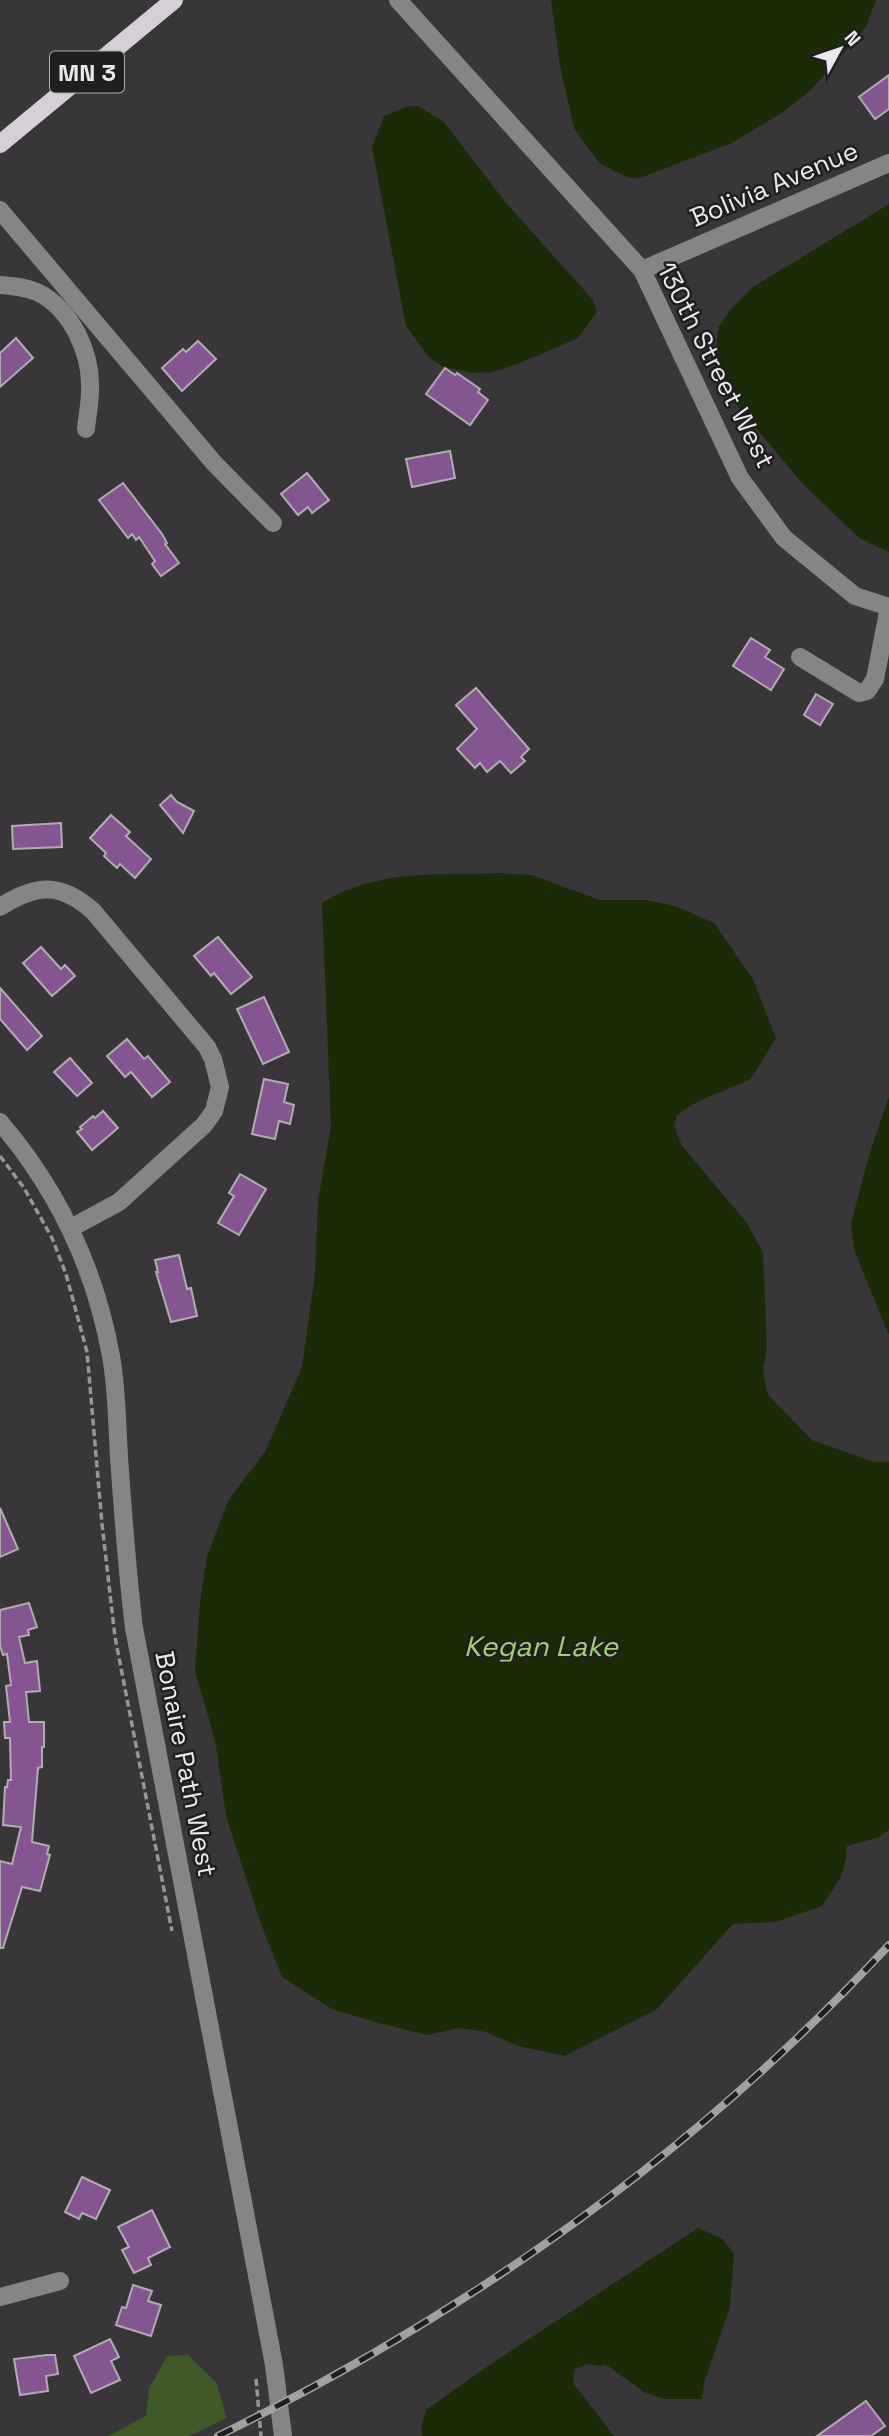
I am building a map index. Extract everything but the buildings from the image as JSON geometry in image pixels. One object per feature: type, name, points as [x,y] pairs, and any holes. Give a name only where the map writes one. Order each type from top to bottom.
[{"type":"main road","name":"MN 3","points":[[0,144],[174,0]]},
{"type":"street","name":"130th Street West","points":[[398,0],[642,270],[740,478],[784,538],[855,596],[889,607]]},
{"type":"street","name":"Bolivia Avenue","points":[[642,270],[889,163]]},
{"type":"street","points":[[0,210],[214,463],[273,523]]},
{"type":"street","points":[[0,285],[21,287],[38,293],[55,305],[71,323],[84,350],[88,370],[90,390],[86,429]]},
{"type":"street","points":[[800,657],[859,693],[867,691],[875,679],[889,607]]},
{"type":"street","points":[[0,907],[29,891],[45,889],[62,891],[78,898],[93,911],[207,1047],[218,1075],[219,1098],[204,1125],[119,1202],[71,1228]]},
{"type":"street","name":"Bonaire Path West","points":[[0,1122],[38,1171],[71,1228],[102,1314],[112,1358],[125,1554],[134,1628],[274,2365],[283,2436]]},
{"type":"street","points":[[0,2297],[60,2281]]},
{"type":"shaded area","points":[[188,2355],[216,2382],[227,2418],[189,2436],[108,2436],[146,2416],[149,2389],[167,2356]]},
{"type":"water","points":[[551,0],[876,0],[866,27],[810,91],[783,112],[732,143],[640,178],[629,178],[600,164],[574,128],[560,66]]},
{"type":"water","points":[[408,106],[418,106],[443,121],[507,204],[593,300],[597,312],[578,338],[518,364],[492,372],[475,373],[443,367],[428,356],[406,326],[372,147],[384,116]]},
{"type":"water","points":[[889,204],[889,552],[859,538],[804,485],[732,400],[716,351],[718,328],[731,309],[753,287]]},
{"type":"water","name":"Kegan Lake","points":[[432,874],[532,875],[600,900],[646,900],[675,906],[714,923],[753,979],[776,1038],[751,1079],[697,1102],[677,1115],[674,1126],[682,1146],[747,1223],[763,1253],[767,1347],[763,1371],[768,1395],[812,1440],[874,1462],[889,1462],[889,1830],[877,1838],[847,1846],[841,1877],[822,1906],[776,1922],[733,1924],[657,2009],[565,2056],[518,2046],[486,2032],[459,2028],[427,2035],[375,2022],[332,2009],[282,1977],[261,1924],[226,1816],[215,1740],[195,1671],[207,1556],[229,1499],[265,1452],[302,1367],[315,1274],[318,1201],[331,1126],[322,903],[342,892],[386,879]]},
{"type":"water","points":[[889,1096],[889,1335],[854,1250],[851,1223],[870,1152]]},
{"type":"water","points":[[698,2228],[723,2239],[734,2254],[730,2307],[704,2383],[702,2399],[664,2399],[644,2392],[605,2364],[588,2364],[575,2369],[573,2383],[614,2436],[422,2436],[421,2428],[426,2410]]},
{"type":"railway","points":[[218,2436],[311,2388],[402,2336],[491,2281],[576,2221],[659,2158],[739,2091],[816,2020],[889,1945]]}]
